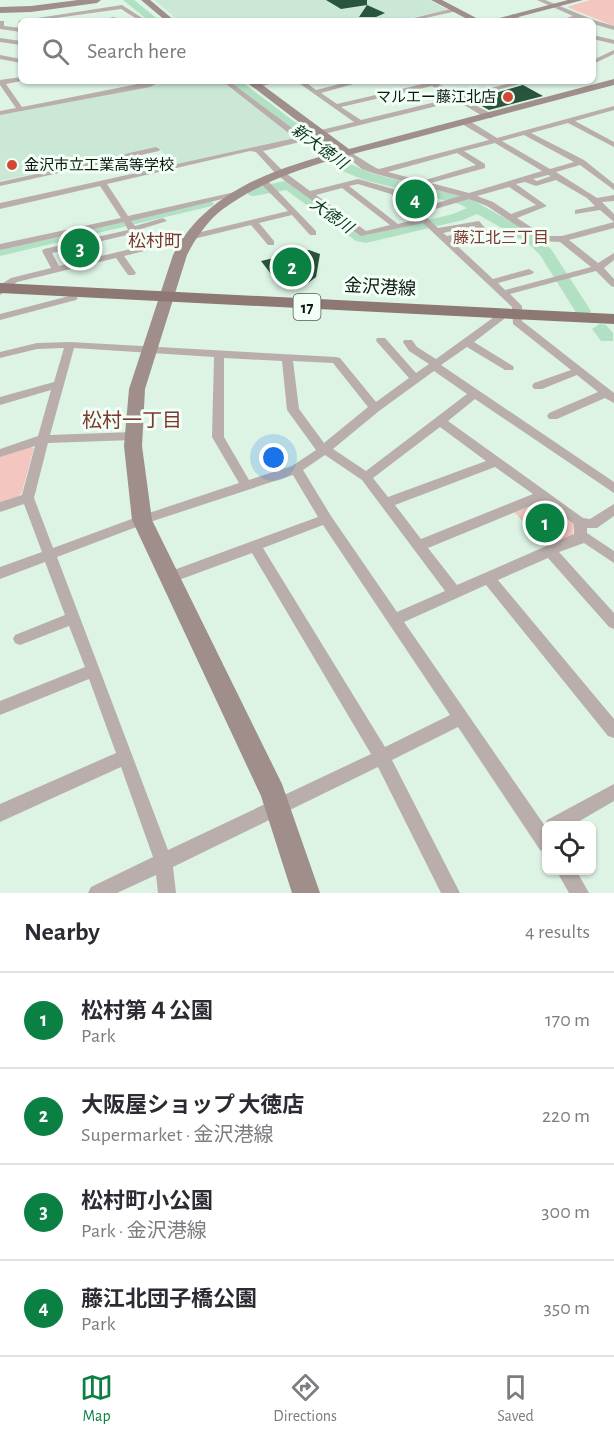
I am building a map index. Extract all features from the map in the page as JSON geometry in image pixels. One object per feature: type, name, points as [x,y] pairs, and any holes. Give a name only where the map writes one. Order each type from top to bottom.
[{"type":"main road","name":"金沢港線","points":[[1,290],[614,319]]},
{"type":"main road","name":"金沢港線","points":[[1,290],[73,298],[166,298]]},
{"type":"main road","name":"金沢港線","points":[[508,315],[614,323]]},
{"type":"street","points":[[0,10],[40,8],[97,0]]},
{"type":"street","points":[[146,0],[167,18]]},
{"type":"street","points":[[435,0],[472,18]]},
{"type":"street","points":[[540,0],[585,18]]},
{"type":"street","points":[[504,18],[579,0]]},
{"type":"street","points":[[64,18],[122,8],[139,18]]},
{"type":"street","points":[[420,18],[455,10]]},
{"type":"street","points":[[512,16],[516,18]]},
{"type":"street","points":[[572,18],[580,16]]},
{"type":"street","points":[[18,21],[1,22],[0,27],[18,30]]},
{"type":"street","points":[[596,22],[614,28]]},
{"type":"street","points":[[596,38],[614,42]]},
{"type":"street","points":[[0,40],[18,43]]},
{"type":"street","points":[[0,48],[11,42]]},
{"type":"street","points":[[596,61],[614,52]]},
{"type":"street","points":[[596,54],[605,58]]},
{"type":"street","points":[[0,57],[18,60]]},
{"type":"street","points":[[596,76],[613,83]]},
{"type":"street","points":[[18,80],[1,83],[20,109]]},
{"type":"street","points":[[0,247],[235,195],[271,183],[338,155],[613,83]]},
{"type":"street","points":[[0,113],[147,84]]},
{"type":"street","points":[[0,206],[301,139],[229,84]]},
{"type":"street","points":[[254,84],[320,132],[338,155],[379,172],[490,204],[543,239],[562,239],[614,225]]},
{"type":"street","points":[[303,84],[360,123]]},
{"type":"street","points":[[315,92],[349,84]]},
{"type":"street","points":[[336,106],[423,84]]},
{"type":"street","points":[[434,84],[489,116]]},
{"type":"street","points":[[320,132],[515,84]]},
{"type":"street","points":[[379,172],[613,109]]},
{"type":"street","points":[[568,120],[614,145]]},
{"type":"street","points":[[465,122],[598,204],[614,219]]},
{"type":"street","points":[[524,132],[581,162],[614,188]]},
{"type":"street","points":[[600,137],[614,133]]},
{"type":"street","points":[[0,184],[156,149]]},
{"type":"street","points":[[258,150],[271,183],[313,233]]},
{"type":"street","points":[[423,184],[482,166],[459,151]]},
{"type":"street","points":[[416,212],[581,162]]},
{"type":"street","points":[[525,178],[536,184],[556,177]]},
{"type":"street","points":[[0,573],[142,520],[296,469],[324,450],[375,408],[508,315],[517,306],[394,192],[371,183],[358,181],[309,194]]},
{"type":"street","points":[[102,183],[145,248]]},
{"type":"street","points":[[271,183],[309,194],[364,234],[397,227],[476,223],[484,231],[447,239]]},
{"type":"street","points":[[509,183],[543,206],[510,217]]},
{"type":"street","points":[[343,185],[397,227]]},
{"type":"street","points":[[235,195],[217,207],[188,238],[137,389],[133,436],[142,520],[278,808],[306,893]]},
{"type":"street","points":[[578,212],[614,198]]},
{"type":"street","points":[[1,290],[14,280],[294,212]]},
{"type":"street","points":[[56,269],[47,251],[163,221]]},
{"type":"street","points":[[252,222],[271,243]]},
{"type":"street","points":[[562,239],[614,284]]},
{"type":"street","points":[[118,254],[131,273]]},
{"type":"street","points":[[503,293],[598,268],[614,256]]},
{"type":"street","points":[[491,282],[529,272]]},
{"type":"street","points":[[0,316],[73,298]]},
{"type":"street","points":[[508,315],[610,396]]},
{"type":"street","points":[[381,340],[416,379]]},
{"type":"street","points":[[408,342],[413,349],[475,394],[614,488]]},
{"type":"street","points":[[467,342],[509,368]]},
{"type":"street","points":[[70,345],[28,498],[163,861],[167,893]]},
{"type":"street","points":[[0,355],[37,346],[70,345],[336,360],[375,408]]},
{"type":"street","points":[[219,354],[218,437],[246,484]]},
{"type":"street","points":[[287,358],[293,410],[324,450],[366,477],[455,593]]},
{"type":"street","points":[[538,386],[579,371]]},
{"type":"street","points":[[0,401],[60,384]]},
{"type":"street","points":[[366,477],[475,394]]},
{"type":"street","points":[[553,416],[610,396]]},
{"type":"street","points":[[440,421],[580,522],[592,524],[614,509]]},
{"type":"street","points":[[0,453],[43,439],[133,436]]},
{"type":"street","points":[[386,503],[498,461]]},
{"type":"street","points":[[296,469],[326,519],[461,718],[542,828]]},
{"type":"street","points":[[419,546],[544,495]]},
{"type":"street","points":[[0,507],[28,498]]},
{"type":"street","points":[[168,578],[326,519]]},
{"type":"street","points":[[580,522],[581,537]]},
{"type":"street","points":[[395,619],[581,537],[587,538],[614,558]]},
{"type":"street","points":[[255,546],[382,757],[451,893]]},
{"type":"street","points":[[550,551],[614,623]]},
{"type":"street","points":[[488,577],[614,731]]},
{"type":"street","points":[[20,639],[72,618]]},
{"type":"street","points":[[0,708],[93,671]]},
{"type":"street","points":[[97,893],[278,808],[461,718]]},
{"type":"street","points":[[0,813],[126,757]]},
{"type":"street","points":[[566,821],[614,792]]},
{"type":"street","points":[[568,875],[580,893]]},
{"type":"shaded area","points":[[154,0],[429,0],[448,10],[409,18],[175,18]]},
{"type":"shaded area","points":[[590,0],[614,0],[614,26],[596,18],[567,7]]},
{"type":"shaded area","points":[[162,84],[225,84],[294,136],[173,165],[158,147],[0,181],[0,115]]},
{"type":"shaded area","points":[[34,448],[22,492],[19,496],[0,502],[0,456]]},
{"type":"shaded area","points":[[540,502],[547,502],[575,522],[572,537],[547,547],[514,512]]},
{"type":"building","points":[[326,0],[367,0],[367,5],[341,9]]},
{"type":"building","points":[[367,5],[385,13],[376,17],[359,17]]},
{"type":"building","name":"マルエー藤江北店","points":[[523,85],[543,96],[489,110],[471,100]]},
{"type":"building","points":[[309,250],[320,254],[316,277],[308,283],[281,287],[261,261]]},
{"type":"waterway","name":"新大徳川","points":[[128,0],[151,18]]},
{"type":"waterway","name":"新大徳川","points":[[238,84],[345,167],[369,177],[464,201],[478,209]]},
{"type":"waterway","name":"大徳川","points":[[254,192],[284,185],[291,187],[361,238],[366,239],[458,217],[478,209]]},
{"type":"waterway","name":"大徳川","points":[[131,221],[207,203]]},
{"type":"waterway","name":"新大徳川","points":[[478,209],[533,240],[546,252],[583,311]]},
{"type":"waterway","name":"大徳川","points":[[0,252],[123,223]]},
{"type":"waterway","name":"新大徳川","points":[[600,329],[607,337]]},
{"type":"place","name":"マルエー藤江北店","points":[[508,97]]},
{"type":"place","name":"金沢市立工業高等学校","points":[[12,165]]},
{"type":"place","name":"藤江北団子橋公園","points":[[415,199]]},
{"type":"place","name":"松村町小公園","points":[[80,248]]},
{"type":"place","name":"大阪屋ショップ 大徳店","points":[[292,267]]},
{"type":"place","name":"松村第４公園","points":[[545,523]]},
{"type":"district","name":"藤江北三丁目","points":[[501,237]]},
{"type":"district","name":"松村町","points":[[155,241]]},
{"type":"district","name":"松村一丁目","points":[[132,420]]}]
